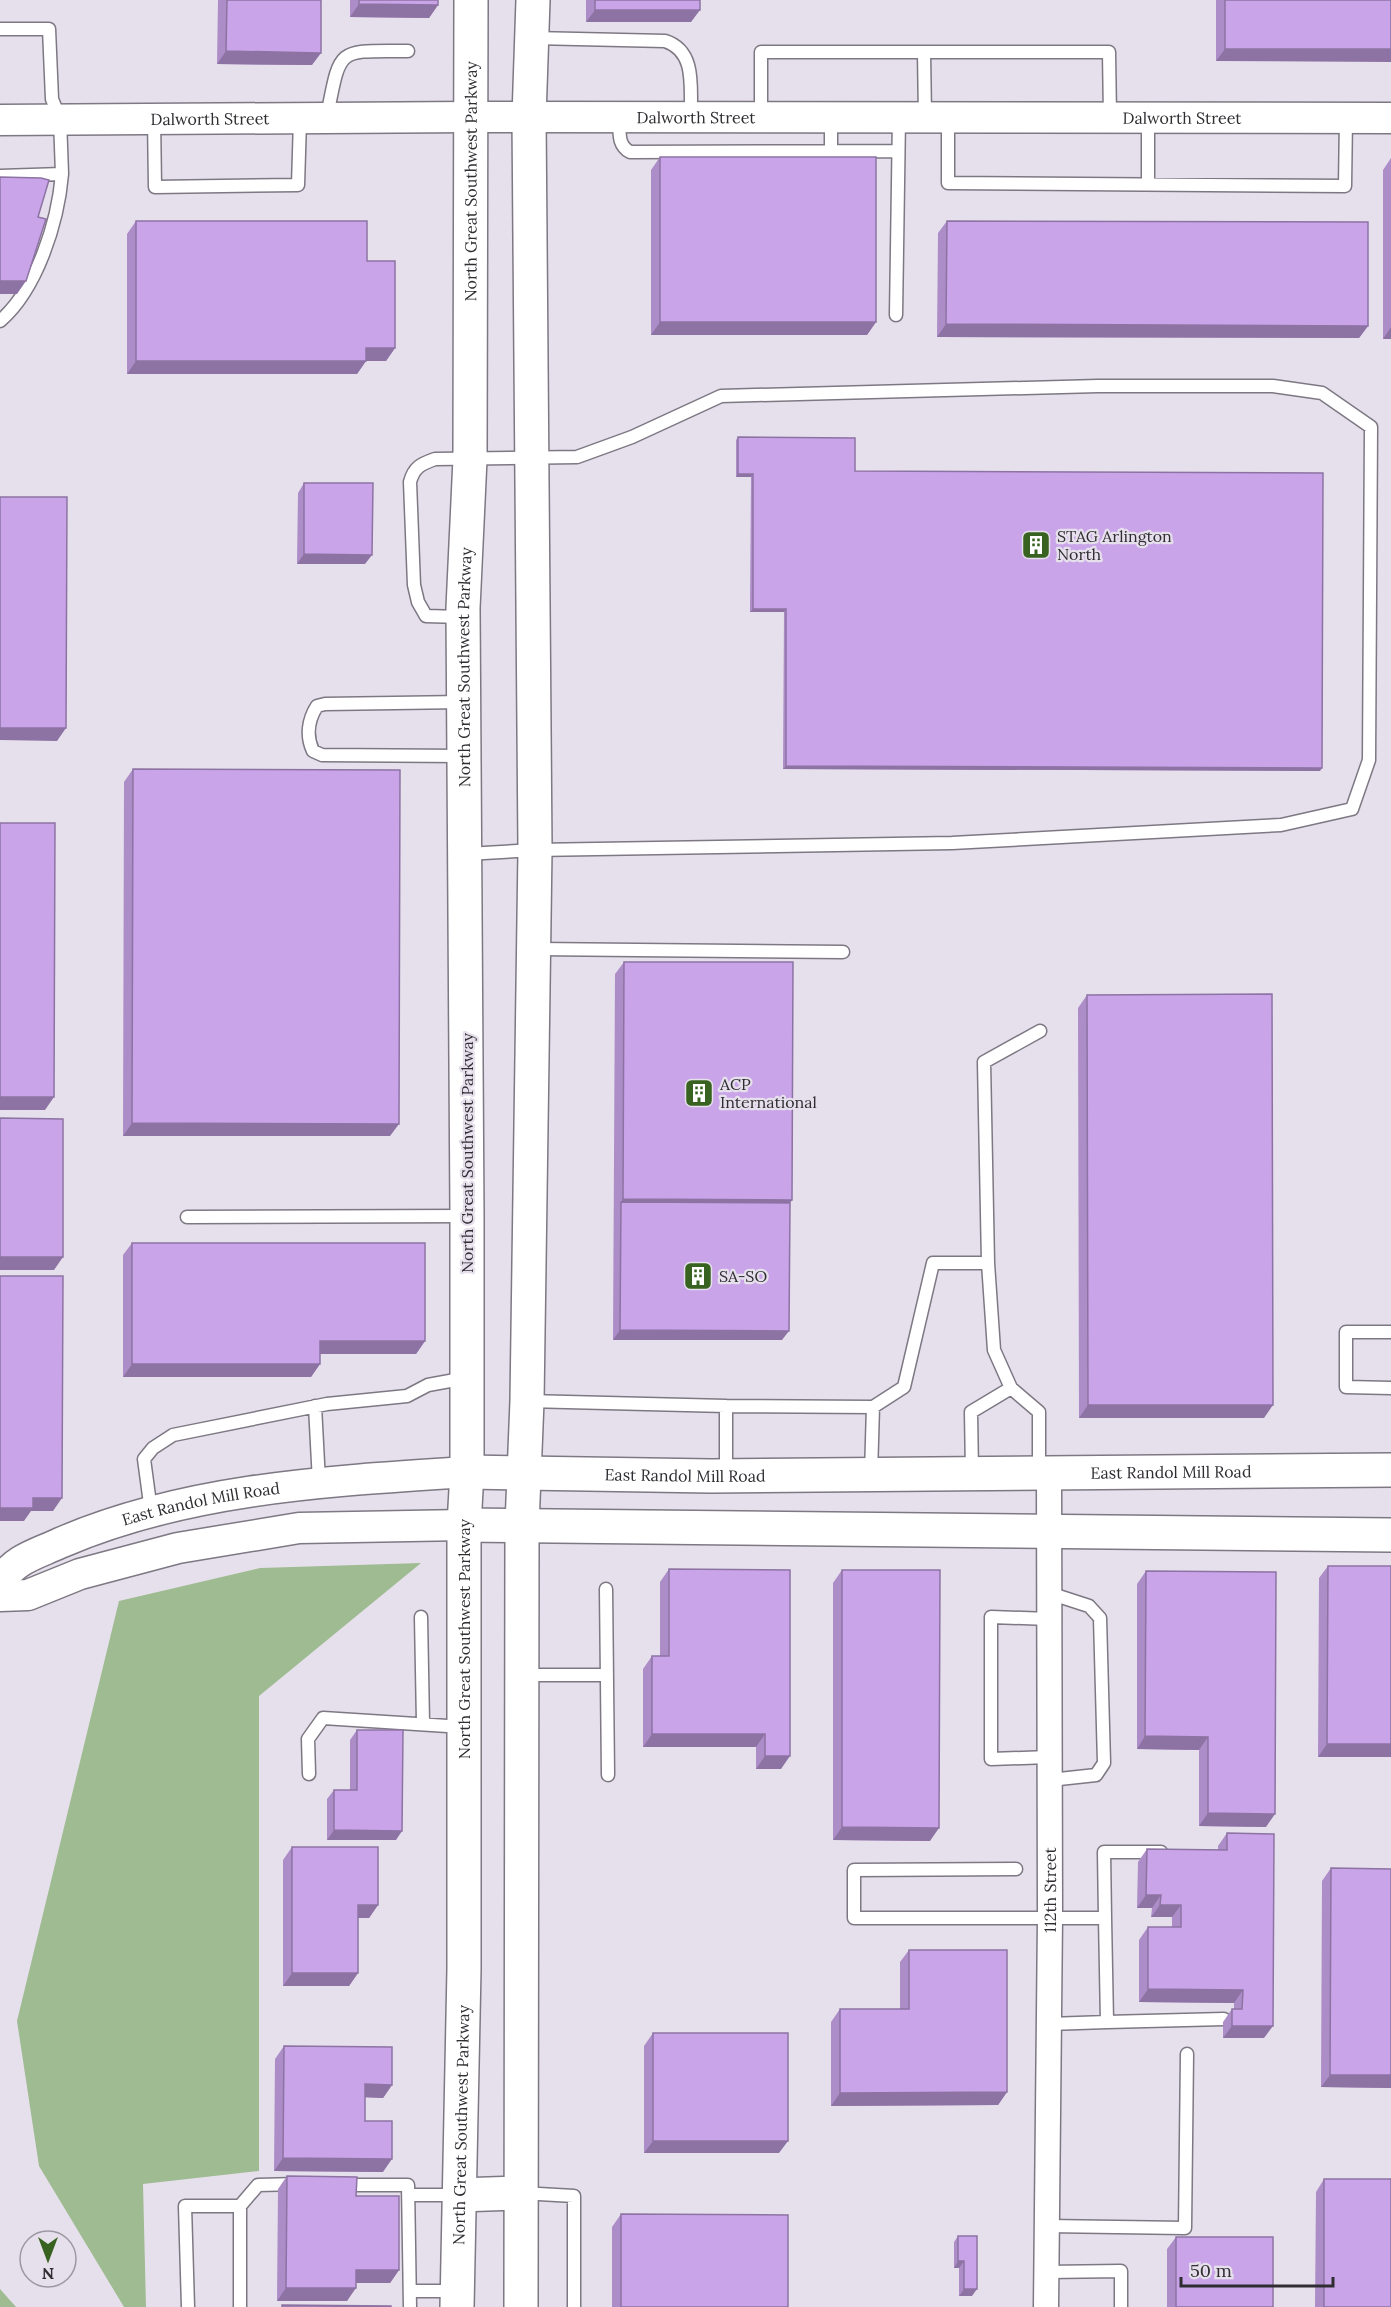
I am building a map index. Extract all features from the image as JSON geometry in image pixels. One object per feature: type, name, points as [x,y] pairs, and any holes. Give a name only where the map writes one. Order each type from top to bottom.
[{"type":"main road","name":"North Great Southwest Parkway","points":[[457,2299],[464,1970],[464,1525],[467,1472],[468,1216],[463,617],[470,459],[471,0]]},
{"type":"main road","points":[[521,2307],[522,1525],[527,1401],[535,850],[529,117],[533,0]]},
{"type":"main road","name":"East Randol Mill Road","points":[[467,1472],[726,1476],[1391,1470]]},
{"type":"main road","points":[[464,1525],[1391,1535]]},
{"type":"main road","points":[[459,2195],[521,2193]]},
{"type":"street","name":"Dalworth Street","points":[[0,120],[154,118],[313,120],[470,117],[1391,118]]},
{"type":"street","name":"East Randol Mill Road","points":[[0,1581],[12,1564],[87,1532],[151,1513],[236,1494],[320,1482],[467,1472]]},
{"type":"street","name":"112th Street","points":[[1044,1473],[1049,1530],[1050,1917],[1046,2307]]},
{"type":"street","points":[[0,1596],[28,1595],[80,1574],[160,1552],[299,1528],[464,1525]]},
{"type":"lane","points":[[0,29],[49,29],[52,99],[60,119],[62,174],[60,204],[31,281],[14,308],[0,321]]},
{"type":"lane","points":[[531,38],[665,42],[675,45],[685,55],[689,68],[691,118]]},
{"type":"lane","points":[[154,118],[155,187],[298,185],[313,120],[337,65],[347,55],[362,51],[408,51]]},
{"type":"lane","points":[[761,118],[761,52],[1109,52],[1110,118]]},
{"type":"lane","points":[[924,52],[924,118],[948,183],[1345,186],[1347,118]]},
{"type":"lane","points":[[619,118],[620,142],[624,149],[630,152],[898,151]]},
{"type":"lane","points":[[831,118],[831,151]]},
{"type":"lane","points":[[896,315],[898,151],[924,118]]},
{"type":"lane","points":[[1148,118],[1148,185]]},
{"type":"lane","points":[[0,176],[62,174]]},
{"type":"lane","points":[[463,617],[426,616],[418,602],[414,585],[410,482],[412,474],[421,464],[435,459],[577,457],[632,438],[721,396],[1098,386],[1274,386],[1322,393],[1371,427],[1369,760],[1352,809],[1281,825],[952,843],[535,850],[466,854]]},
{"type":"lane","points":[[464,702],[325,704],[317,706],[309,719],[310,744],[313,751],[322,755],[465,756]]},
{"type":"lane","points":[[534,949],[843,951]]},
{"type":"lane","points":[[1040,1031],[984,1062],[988,1263],[994,1350],[1011,1388],[1039,1412],[1044,1473]]},
{"type":"lane","points":[[187,1217],[468,1216]]},
{"type":"lane","points":[[527,1401],[873,1407],[904,1387],[933,1263],[988,1263]]},
{"type":"lane","points":[[1391,1332],[1347,1332],[1346,1387],[1391,1388]]},
{"type":"lane","points":[[151,1513],[144,1459],[153,1448],[173,1435],[315,1406],[407,1396],[428,1384],[467,1377]]},
{"type":"lane","points":[[972,1473],[971,1412],[1011,1388]]},
{"type":"lane","points":[[315,1406],[320,1482]]},
{"type":"lane","points":[[726,1406],[726,1476]]},
{"type":"lane","points":[[872,1474],[873,1407]]},
{"type":"lane","points":[[606,1588],[608,1775]]},
{"type":"lane","points":[[1049,1593],[1089,1606],[1100,1618],[1104,1763],[1096,1776],[991,1759],[991,1617],[1049,1619]]},
{"type":"lane","points":[[421,1617],[423,1723]]},
{"type":"lane","points":[[522,1675],[607,1675]]},
{"type":"lane","points":[[309,1774],[308,1739],[323,1718],[464,1727]]},
{"type":"lane","points":[[1107,2022],[1104,1852],[1170,1852]]},
{"type":"lane","points":[[1016,1869],[854,1870],[854,1918],[1105,1918]]},
{"type":"lane","points":[[1049,2024],[1224,2019]]},
{"type":"lane","points":[[1047,2226],[1185,2228],[1187,2054]]},
{"type":"lane","points":[[240,2307],[240,2206],[258,2185],[321,2184],[408,2185],[410,2307]]},
{"type":"lane","points":[[521,2193],[574,2196],[574,2307]]},
{"type":"lane","points":[[409,2195],[459,2195]]},
{"type":"lane","points":[[188,2307],[185,2206],[240,2206]]},
{"type":"lane","points":[[1047,2272],[1121,2271],[1121,2307]]},
{"type":"lane","points":[[410,2290],[457,2299]]},
{"type":"green space","points":[[421,1563],[259,1696],[259,2171],[143,2184],[146,2307],[124,2307],[39,2166],[17,2021],[119,1601],[260,1568]]},
{"type":"green space","points":[[0,2289],[16,2307],[0,2307]]},
{"type":"building","points":[[227,0],[321,0],[321,53],[226,51]]},
{"type":"building","points":[[359,0],[438,0],[438,5],[359,4]]},
{"type":"building","points":[[595,0],[700,0],[700,10],[595,10]]},
{"type":"building","points":[[1225,0],[1391,0],[1391,49],[1225,49]]},
{"type":"building","points":[[660,157],[876,157],[876,322],[660,322]]},
{"type":"building","points":[[0,177],[49,180],[38,217],[46,219],[26,281],[0,281]]},
{"type":"building","points":[[136,221],[367,221],[367,261],[395,261],[395,348],[366,348],[366,361],[136,361]]},
{"type":"building","points":[[947,221],[1368,222],[1368,326],[946,324]]},
{"type":"building","name":"STAG Arlington North","points":[[738,437],[855,438],[855,471],[1323,473],[1322,768],[786,766],[786,609],[753,609],[753,474],[738,474]]},
{"type":"building","points":[[304,483],[373,483],[372,555],[304,554]]},
{"type":"building","points":[[0,497],[67,497],[66,728],[0,728]]},
{"type":"building","points":[[133,769],[400,770],[399,1124],[132,1123]]},
{"type":"building","points":[[0,823],[55,823],[54,1097],[0,1097]]},
{"type":"building","name":"ACP International","points":[[624,962],[793,962],[792,1200],[623,1199]]},
{"type":"building","points":[[1272,994],[1273,1405],[1088,1405],[1087,995]]},
{"type":"building","points":[[0,1118],[63,1119],[63,1257],[0,1257]]},
{"type":"building","name":"SA-SO","points":[[621,1202],[790,1203],[789,1331],[620,1330]]},
{"type":"building","points":[[132,1243],[425,1243],[425,1341],[320,1341],[320,1364],[132,1364]]},
{"type":"building","points":[[0,1276],[63,1276],[62,1498],[33,1498],[33,1508],[0,1508]]},
{"type":"building","points":[[1328,1566],[1391,1566],[1391,1744],[1327,1744]]},
{"type":"building","points":[[669,1569],[790,1570],[790,1756],[765,1756],[765,1734],[652,1734],[652,1656],[669,1656]]},
{"type":"building","points":[[842,1570],[940,1570],[939,1828],[842,1827]]},
{"type":"building","points":[[1146,1571],[1276,1572],[1275,1814],[1208,1813],[1208,1737],[1145,1736]]},
{"type":"building","points":[[357,1730],[403,1730],[402,1831],[334,1830],[334,1790],[357,1790]]},
{"type":"building","points":[[1227,1833],[1274,1834],[1273,2026],[1232,2026],[1232,2009],[1242,2009],[1243,1990],[1148,1989],[1148,1927],[1181,1927],[1181,1905],[1160,1905],[1161,1895],[1146,1895],[1147,1849],[1227,1850]]},
{"type":"building","points":[[292,1847],[378,1847],[378,1905],[358,1905],[358,1973],[292,1973]]},
{"type":"building","points":[[1331,1868],[1391,1869],[1391,2075],[1330,2075]]},
{"type":"building","points":[[909,1950],[1007,1950],[1007,2092],[840,2093],[840,2009],[909,2009]]},
{"type":"building","points":[[653,2033],[788,2033],[788,2141],[653,2141]]},
{"type":"building","points":[[284,2046],[392,2047],[392,2085],[365,2084],[365,2121],[392,2121],[392,2159],[283,2158]]},
{"type":"building","points":[[287,2176],[357,2177],[356,2196],[399,2196],[399,2270],[356,2270],[356,2288],[286,2288]]},
{"type":"building","points":[[1324,2179],[1391,2179],[1391,2307],[1324,2307]]},
{"type":"building","points":[[621,2214],[788,2215],[788,2307],[621,2307]]},
{"type":"building","points":[[958,2236],[977,2236],[977,2289],[964,2289],[964,2261],[958,2261]]},
{"type":"building","points":[[1176,2237],[1273,2237],[1273,2307],[1176,2307]]},
{"type":"building","points":[[282,2305],[391,2306],[391,2307],[282,2307]]},
{"type":"place","name":"STAG Arlington North","points":[[1036,545]]},
{"type":"place","name":"ACP International","points":[[699,1093]]},
{"type":"place","name":"SA-SO","points":[[698,1276]]}]
